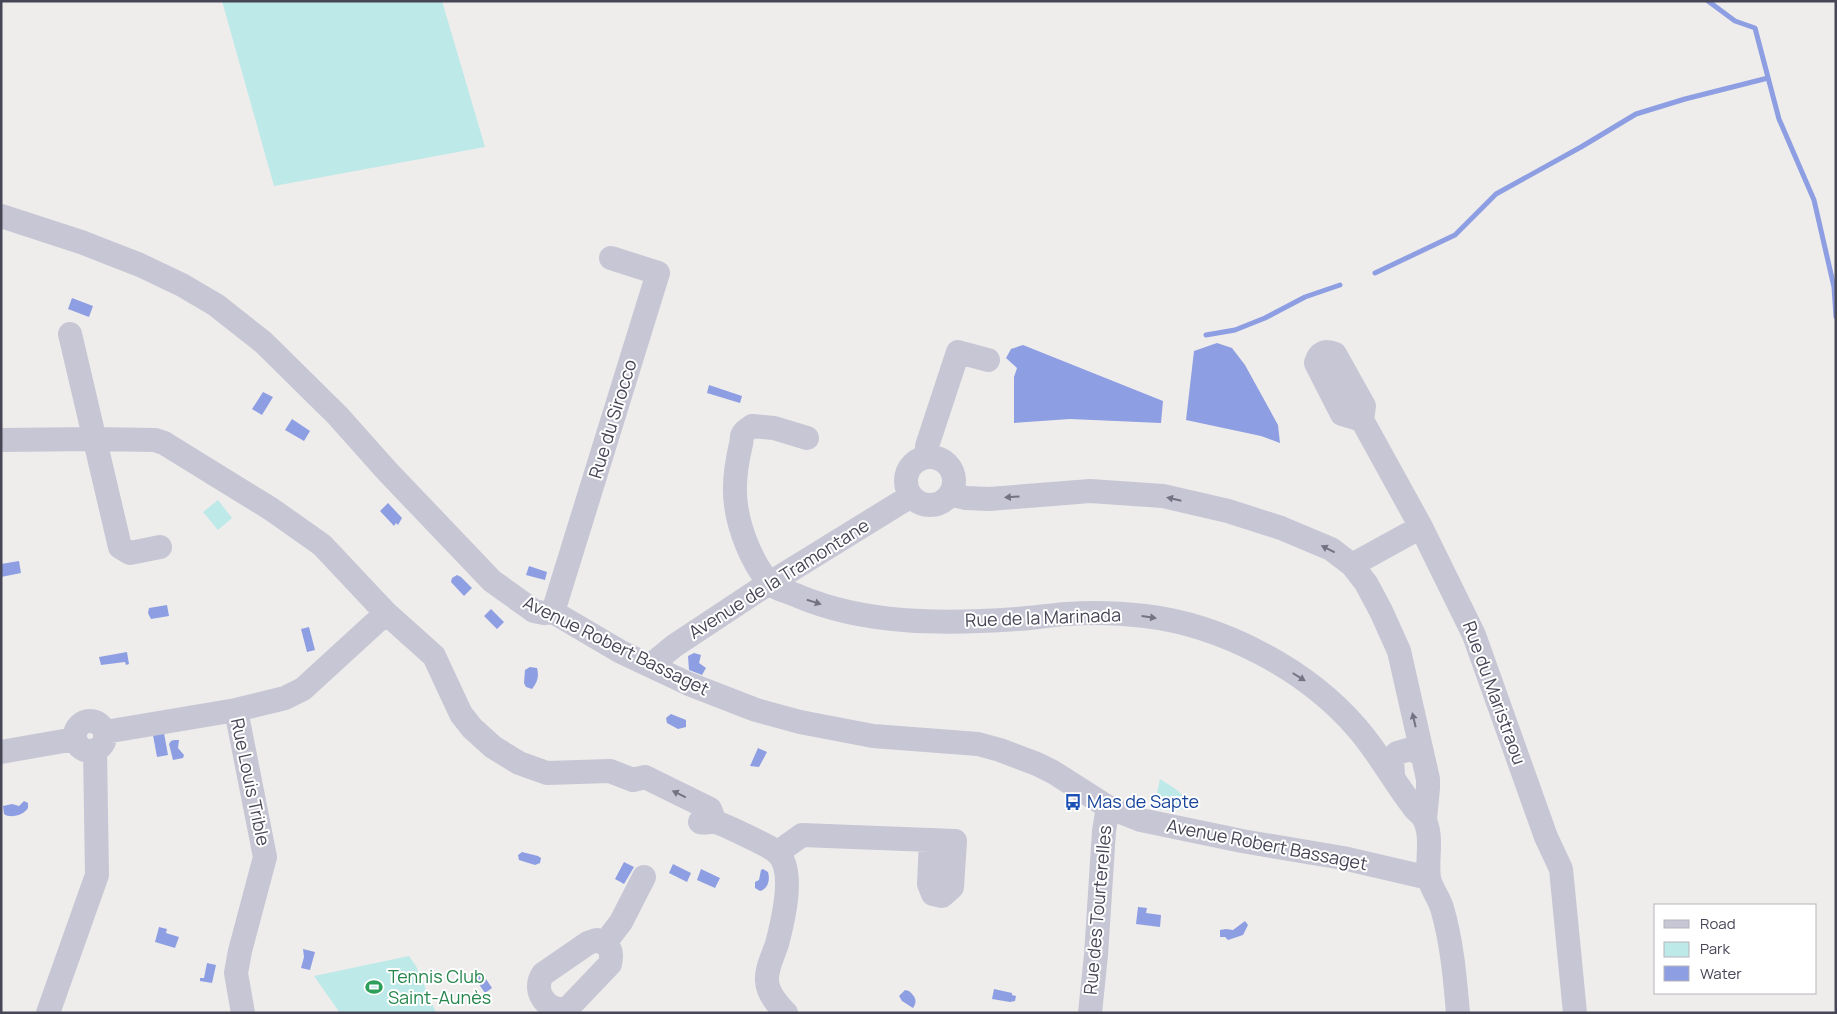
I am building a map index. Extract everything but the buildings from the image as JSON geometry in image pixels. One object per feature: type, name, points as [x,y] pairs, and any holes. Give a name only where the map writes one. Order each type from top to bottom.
[{"type":"street","name":"Avenue Robert Bassaget","points":[[1,216],[82,242],[140,265],[182,285],[216,305],[263,342],[338,416],[387,471],[492,581],[534,611],[553,612],[621,652],[689,684],[756,710],[800,722],[873,736],[978,744],[1000,750],[1053,772],[1108,807],[1140,820],[1343,858],[1429,878]]},
{"type":"street","name":"Rue du Sirocco","points":[[553,612],[658,273],[610,258]]},
{"type":"street","points":[[70,334],[120,547],[130,554],[160,547]]},
{"type":"street","points":[[928,457],[927,446],[958,352],[988,360]]},
{"type":"street","name":"Rue du Maristraou","points":[[1362,420],[1421,527],[1474,635],[1546,837],[1561,870],[1575,1013]]},
{"type":"street","points":[[769,584],[749,550],[738,519],[734,492],[737,462],[743,433],[752,426],[774,428],[807,438]]},
{"type":"street","points":[[1,440],[155,440],[164,443],[271,509],[322,545],[386,613],[434,656],[461,714],[472,728],[493,747],[519,763],[547,773],[610,771],[633,780],[638,792],[703,824],[715,822],[762,843],[777,853],[784,865],[788,880],[777,944],[767,974],[767,982],[777,1005],[786,1013]]},
{"type":"street","points":[[928,457],[943,460],[952,472],[954,480],[950,494],[945,500],[931,505],[923,505],[910,496],[905,483],[908,470],[920,458],[928,457]]},
{"type":"street","points":[[950,494],[966,498],[989,499],[1090,491],[1163,496],[1228,511],[1280,528],[1331,549],[1352,565],[1366,583],[1399,651],[1428,788],[1425,819],[1430,846],[1429,878],[1441,904],[1448,934],[1455,974],[1458,1013]]},
{"type":"street","name":"Avenue de la Tramontane","points":[[650,665],[674,646],[769,584],[910,496]]},
{"type":"street","points":[[1352,565],[1421,527]]},
{"type":"street","name":"Rue de la Marinada","points":[[769,584],[810,601],[863,615],[920,622],[1020,619],[1092,613],[1167,619],[1200,628],[1251,648],[1310,684],[1337,707],[1357,728],[1393,775],[1412,806],[1425,819]]},
{"type":"street","points":[[236,710],[285,698],[303,689],[386,613]]},
{"type":"street","name":"Rue Louis Trible","points":[[1,752],[92,740],[236,710],[265,858],[240,951],[236,973],[243,1013]]},
{"type":"street","points":[[48,1013],[97,875],[92,740]]},
{"type":"street","points":[[1393,775],[1392,759],[1397,753],[1411,749],[1422,755]]},
{"type":"street","name":"Rue des Tourterelles","points":[[1090,1013],[1096,955],[1104,831],[1108,807]]},
{"type":"street","points":[[777,853],[802,835],[931,840]]},
{"type":"street","points":[[605,943],[621,922],[644,877]]},
{"type":"street","points":[[597,940],[605,943],[610,949],[612,956],[610,964],[573,1004],[562,1011],[552,1007],[543,1000],[538,989],[540,977],[588,943],[597,940]]},
{"type":"green space","points":[[222,1],[442,1],[485,147],[274,186]]},
{"type":"green space","points":[[218,500],[232,518],[218,530],[203,512]]},
{"type":"green space","points":[[1160,779],[1181,794],[1187,807],[1179,810],[1154,808]]},
{"type":"green space","name":"Tennis Club Saint-Aunès","points":[[409,956],[416,966],[436,1013],[340,1013],[314,976]]},
{"type":"water","points":[[72,298],[93,306],[89,317],[68,309]]},
{"type":"water","points":[[1217,343],[1232,348],[1245,365],[1278,425],[1280,443],[1261,436],[1186,420],[1194,351]]},
{"type":"water","points":[[1023,345],[1163,401],[1161,423],[1070,419],[1014,423],[1014,377],[1017,368],[1006,358],[1011,349]]},
{"type":"water","points":[[709,385],[742,396],[740,403],[707,393]]},
{"type":"water","points":[[263,392],[273,397],[262,415],[252,409]]},
{"type":"water","points":[[292,419],[310,431],[304,441],[285,430]]},
{"type":"water","points":[[388,503],[402,518],[398,525],[396,523],[394,526],[380,511]]},
{"type":"water","points":[[19,561],[21,573],[1,577],[1,564]]},
{"type":"water","points":[[529,566],[547,572],[545,580],[526,575]]},
{"type":"water","points":[[457,575],[472,588],[464,596],[451,582],[452,578]]},
{"type":"water","points":[[167,605],[169,616],[151,619],[148,613],[149,608]]},
{"type":"water","points":[[491,609],[504,622],[497,629],[484,616]]},
{"type":"water","points":[[309,627],[315,650],[307,652],[301,629]]},
{"type":"water","points":[[127,652],[129,664],[126,665],[125,662],[101,665],[99,657]]},
{"type":"water","points":[[694,653],[701,655],[699,663],[706,668],[702,675],[689,670],[688,656]]},
{"type":"water","points":[[530,667],[537,668],[538,674],[537,681],[532,689],[526,687],[524,683],[525,670]]},
{"type":"water","points":[[671,714],[686,720],[686,727],[678,729],[667,723],[666,718]]},
{"type":"water","points":[[164,733],[168,755],[157,757],[153,735]]},
{"type":"water","points":[[174,740],[179,740],[178,748],[184,755],[183,758],[173,760],[169,744]]},
{"type":"water","points":[[758,748],[767,752],[759,767],[750,766]]},
{"type":"water","points":[[24,801],[28,803],[28,808],[23,813],[13,816],[4,814],[3,806],[12,804],[19,806]]},
{"type":"water","points":[[522,852],[538,856],[541,858],[540,863],[535,865],[519,860],[518,855]]},
{"type":"water","points":[[624,862],[634,867],[624,884],[615,879]]},
{"type":"water","points":[[673,864],[691,873],[687,882],[669,873]]},
{"type":"water","points":[[701,869],[720,878],[715,888],[697,880]]},
{"type":"water","points":[[763,869],[768,872],[769,880],[767,886],[760,891],[755,888],[755,882],[759,880],[761,870]]},
{"type":"water","points":[[1138,907],[1147,908],[1146,913],[1161,915],[1160,927],[1136,924]]},
{"type":"water","points":[[1245,921],[1248,925],[1243,935],[1228,940],[1225,937],[1220,937],[1220,930],[1233,930]]},
{"type":"water","points":[[159,927],[167,929],[166,933],[179,937],[175,948],[155,942]]},
{"type":"water","points":[[303,949],[315,952],[310,970],[301,968],[304,957]]},
{"type":"water","points":[[207,963],[216,965],[212,983],[200,981],[200,978],[204,978]]},
{"type":"water","points":[[482,973],[492,988],[485,993],[474,977]]},
{"type":"water","points":[[994,989],[1012,993],[1012,995],[1016,996],[1015,1001],[992,999]]},
{"type":"water","points":[[905,990],[909,991],[915,999],[913,1008],[902,1001],[899,996]]},
{"type":"waterway","points":[[1708,1],[1735,21],[1755,28],[1779,119],[1814,200],[1834,287],[1836,317]]},
{"type":"waterway","points":[[1375,273],[1455,235],[1496,194],[1636,114],[1685,99],[1768,78]]},
{"type":"waterway","points":[[1206,335],[1235,330],[1265,318],[1305,297],[1340,285]]},
{"type":"place","name":"Mas de Sapte","points":[[1073,802]]},
{"type":"place","name":"Tennis Club Saint-Aunès","points":[[374,987]]}]
